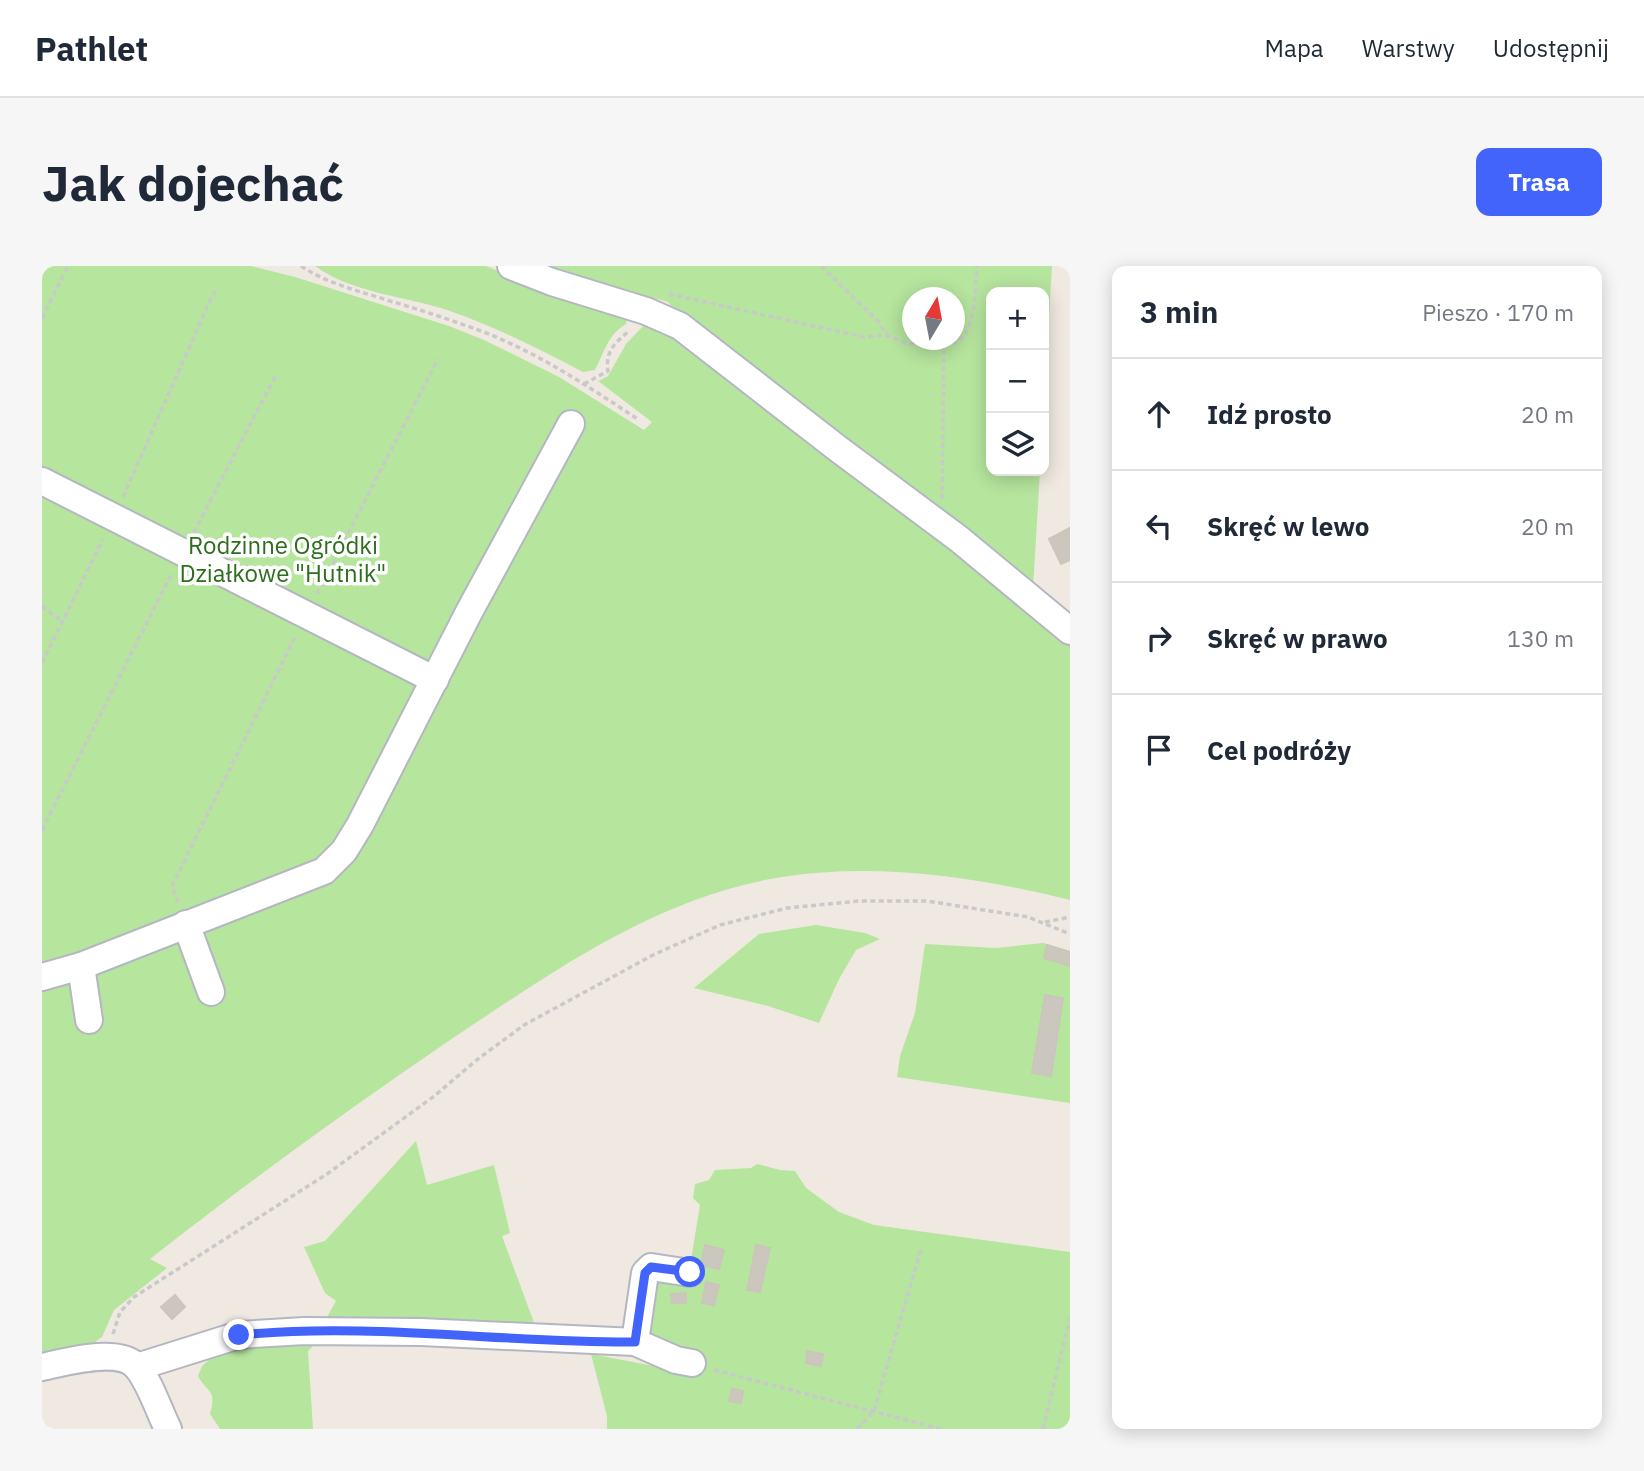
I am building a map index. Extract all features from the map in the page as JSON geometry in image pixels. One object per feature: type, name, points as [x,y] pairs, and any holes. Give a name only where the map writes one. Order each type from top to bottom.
[{"type":"lane","points":[[511,266],[552,282],[653,301],[680,326],[826,440],[968,546],[1070,631]]},
{"type":"lane","points":[[42,976],[81,966],[324,871],[344,851],[571,424]]},
{"type":"lane","points":[[42,481],[435,680]]},
{"type":"lane","points":[[186,923],[211,992]]},
{"type":"lane","points":[[81,966],[89,1020]]},
{"type":"lane","points":[[635,1342],[645,1273],[651,1267],[690,1272]]},
{"type":"lane","points":[[137,1367],[210,1342],[261,1332],[421,1332],[635,1342],[676,1360],[692,1363]]},
{"type":"lane","points":[[42,1367],[82,1359],[111,1357],[128,1360],[137,1367],[168,1429]]},
{"type":"path","points":[[42,318],[68,266]]},
{"type":"path","points":[[301,266],[348,289],[485,332],[584,384],[639,420]]},
{"type":"path","points":[[821,266],[877,320],[887,336]]},
{"type":"path","points":[[965,334],[969,330],[974,312],[977,266]]},
{"type":"path","points":[[42,663],[114,516],[212,296],[218,289]]},
{"type":"path","points":[[584,384],[608,371],[606,360],[609,352],[653,301],[864,337],[887,336],[902,341]]},
{"type":"path","points":[[943,509],[944,350]]},
{"type":"path","points":[[186,923],[172,886],[306,613],[438,359]]},
{"type":"path","points":[[42,830],[276,375]]},
{"type":"path","points":[[42,606],[62,621]]},
{"type":"path","points":[[111,1357],[120,1311],[134,1297],[327,1174],[433,1097],[524,1025],[667,947],[720,925],[787,908],[859,901],[927,901],[994,911],[1028,917],[1070,934]]},
{"type":"path","points":[[1042,923],[1070,917]]},
{"type":"path","points":[[858,1429],[874,1411],[921,1249]]},
{"type":"path","points":[[1043,1429],[1070,1318]]},
{"type":"path","points":[[692,1363],[941,1429]]},
{"type":"green space","name":"Rodzinne Ogródki Działkowe \"Hutnik\"","points":[[42,266],[251,266],[295,277],[449,326],[484,340],[559,377],[644,430],[652,422],[598,381],[608,376],[626,344],[647,322],[667,326],[1070,642],[1070,900],[927,874],[854,871],[782,877],[737,887],[650,919],[530,987],[414,1064],[300,1146],[150,1259],[167,1268],[114,1310],[102,1337],[76,1355],[42,1362]]},
{"type":"green space","points":[[315,266],[486,266],[553,293],[627,315],[626,324],[611,338],[595,370],[583,372],[465,316],[362,288]]},
{"type":"green space","points":[[533,266],[1052,266],[1049,316],[1049,287],[986,287],[986,476],[1040,476],[1033,589],[686,321],[668,302],[561,278]]},
{"type":"green space","points":[[816,925],[865,933],[880,939],[856,950],[819,1023],[768,1006],[694,988],[759,934]]},
{"type":"green space","points":[[1043,943],[1070,951],[1070,1103],[897,1077],[900,1056],[915,1013],[925,944],[996,948]]},
{"type":"green space","points":[[416,1141],[427,1185],[494,1165],[510,1233],[502,1236],[536,1328],[321,1328],[336,1301],[325,1293],[304,1247],[325,1241]]},
{"type":"green space","points":[[757,1164],[795,1171],[806,1188],[839,1212],[874,1225],[1070,1252],[1070,1429],[607,1429],[607,1416],[591,1354],[691,1373],[654,1341],[648,1331],[655,1274],[690,1266],[700,1205],[693,1198],[695,1184],[709,1180],[715,1170],[751,1168]]},
{"type":"green space","points":[[271,1341],[315,1344],[308,1351],[313,1429],[220,1429],[210,1414],[212,1396],[198,1376],[202,1366],[208,1361],[208,1349]]},
{"type":"building","points":[[1070,528],[1070,560],[1061,564],[1049,539]]},
{"type":"building","points":[[1047,945],[1070,952],[1070,966],[1044,958]]},
{"type":"building","points":[[1045,995],[1063,998],[1051,1076],[1032,1073]]},
{"type":"building","points":[[705,1245],[724,1250],[719,1269],[701,1265]]},
{"type":"building","points":[[756,1245],[770,1248],[764,1274],[751,1271]]},
{"type":"building","points":[[751,1271],[764,1274],[760,1292],[747,1290]]},
{"type":"building","points":[[706,1282],[719,1285],[714,1305],[702,1303]]},
{"type":"building","points":[[686,1293],[686,1303],[672,1303],[671,1294]]},
{"type":"building","points":[[175,1295],[185,1307],[172,1319],[161,1307]]},
{"type":"building","points":[[807,1351],[823,1354],[821,1366],[806,1363]]},
{"type":"building","points":[[732,1389],[743,1391],[741,1403],[729,1401]]},
{"type":"route","points":[[239,1335],[304,1331],[421,1332],[635,1342],[645,1273],[651,1267],[690,1272]]}]
